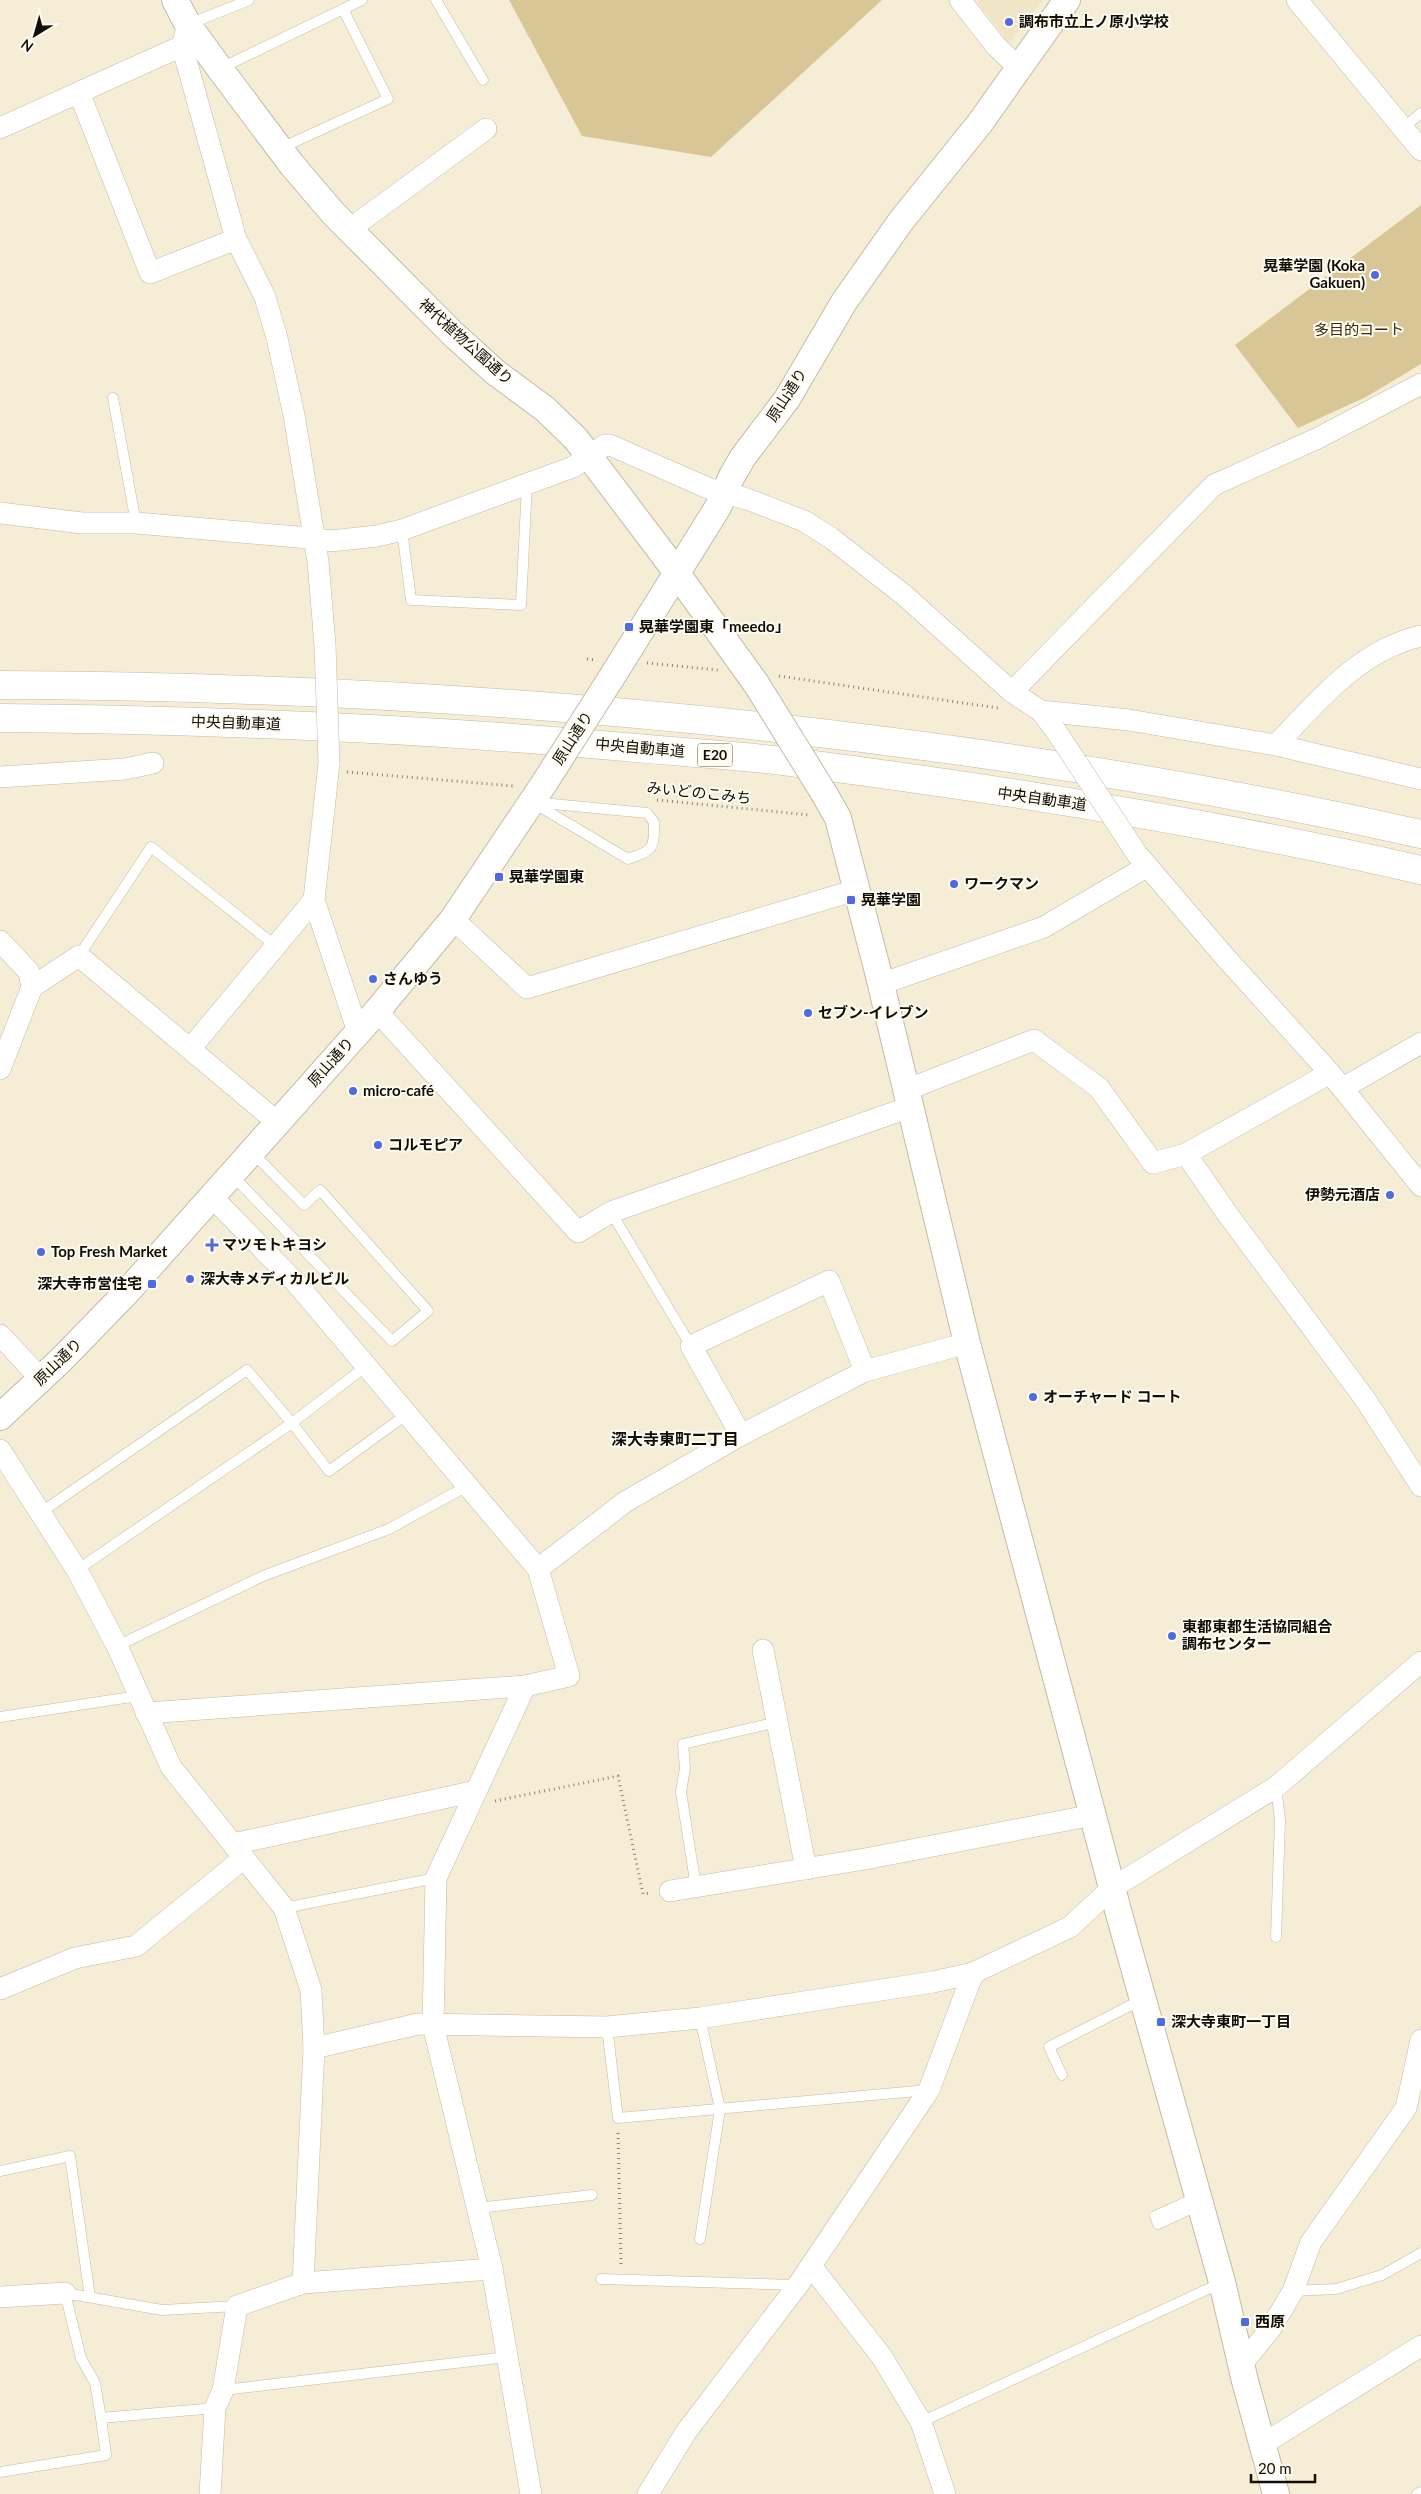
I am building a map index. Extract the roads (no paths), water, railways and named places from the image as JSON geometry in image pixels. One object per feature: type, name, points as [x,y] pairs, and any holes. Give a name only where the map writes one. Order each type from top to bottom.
[{"type":"highway","name":"E20","points":[[0,685],[150,686],[349,693],[538,705],[726,721],[968,752],[1164,783],[1333,815],[1421,834]]},
{"type":"highway","name":"中央自動車道","points":[[0,718],[153,720],[357,727],[501,736],[781,761],[1078,804],[1304,844],[1421,870]]},
{"type":"street","name":"神代植物公園通り","points":[[175,0],[185,35],[220,69],[304,180],[429,310],[495,372],[556,418],[590,458],[754,679],[831,806],[881,984],[967,1343],[1112,1888],[1222,2282],[1241,2365],[1276,2494]]},
{"type":"street","points":[[960,0],[996,46],[1018,67]]},
{"type":"street","name":"原山通り","points":[[0,1417],[41,1379],[127,1292],[377,1011],[453,919],[530,790],[619,667],[718,507],[743,457],[787,399],[844,302],[900,221],[980,123],[1067,0]]},
{"type":"street","points":[[1297,0],[1421,150]]},
{"type":"street","points":[[0,128],[78,92],[185,35],[236,239],[265,297],[277,338],[294,415],[315,540],[325,644],[329,767],[314,900],[358,1032]]},
{"type":"street","points":[[78,92],[150,274],[236,239]]},
{"type":"street","points":[[350,229],[486,129]]},
{"type":"street","points":[[1012,692],[1214,485],[1318,438],[1421,384]]},
{"type":"street","points":[[0,512],[82,523],[136,523],[315,540],[331,541],[368,537],[402,530],[573,467],[590,458],[600,448],[610,445],[724,493],[747,499],[804,521],[831,538],[904,595],[1012,692],[1041,711],[1141,860],[1337,1080],[1421,1186]]},
{"type":"street","points":[[1276,745],[1347,673],[1402,641],[1421,636]]},
{"type":"street","points":[[1041,711],[1129,720],[1276,745],[1421,779]]},
{"type":"street","points":[[0,777],[125,770],[153,763]]},
{"type":"street","points":[[881,984],[1044,927],[1141,860]]},
{"type":"street","points":[[453,919],[527,988],[856,890]]},
{"type":"street","points":[[190,1049],[314,900]]},
{"type":"street","points":[[0,941],[29,972],[32,987],[0,1069]]},
{"type":"street","points":[[32,987],[79,956],[277,1122]]},
{"type":"street","points":[[377,1011],[578,1232],[611,1212],[908,1099],[1034,1040],[1099,1088],[1153,1163],[1186,1154],[1337,1080],[1421,1043]]},
{"type":"street","points":[[1186,1154],[1226,1212],[1365,1398],[1421,1486]]},
{"type":"street","points":[[142,1705],[525,1686],[569,1676],[538,1569],[469,1486],[365,1367],[297,1284],[212,1197]]},
{"type":"street","points":[[741,1435],[691,1346],[829,1281],[865,1371]]},
{"type":"street","points":[[0,1335],[41,1379]]},
{"type":"street","points":[[538,1569],[625,1502],[741,1435],[865,1371],[967,1343]]},
{"type":"street","points":[[0,1450],[77,1570],[118,1646],[142,1705],[171,1767],[284,1908],[311,1990],[314,2048],[303,2283]]},
{"type":"street","points":[[763,1650],[806,1869]]},
{"type":"street","points":[[314,2048],[418,2024],[607,2026],[700,2018],[933,1982],[973,1973],[1070,1927],[1112,1888],[1276,1787],[1421,1662]]},
{"type":"street","points":[[525,1686],[436,1878],[433,2025],[492,2269],[531,2494]]},
{"type":"street","points":[[0,1989],[76,1958],[136,1946],[238,1851],[473,1797]]},
{"type":"street","points":[[670,1891],[806,1869],[1093,1815]]},
{"type":"street","points":[[648,2494],[686,2432],[798,2285],[930,2090],[973,1973]]},
{"type":"street","points":[[1241,2365],[1271,2328],[1292,2291],[1311,2242],[1406,2108],[1421,2043]]},
{"type":"street","points":[[811,2266],[882,2356],[921,2422],[945,2494]]},
{"type":"street","points":[[210,2494],[219,2399],[237,2306],[303,2283],[492,2269]]},
{"type":"street","points":[[0,2297],[65,2293]]},
{"type":"street","points":[[1263,2444],[1421,2346]]},
{"type":"lane","points":[[185,35],[249,0]]},
{"type":"lane","points":[[220,69],[362,0]]},
{"type":"lane","points":[[436,0],[483,80]]},
{"type":"lane","points":[[280,148],[388,99],[344,9]]},
{"type":"lane","points":[[1403,128],[1421,113]]},
{"type":"lane","points":[[113,398],[136,523]]},
{"type":"lane","points":[[402,530],[410,600],[522,605],[527,484]]},
{"type":"lane","points":[[530,790],[646,813],[654,822],[653,847],[648,852],[628,859],[530,790]]},
{"type":"lane","points":[[79,956],[151,847],[276,946]]},
{"type":"lane","points":[[231,1174],[392,1341],[428,1311],[320,1190],[304,1205],[252,1151]]},
{"type":"lane","points":[[611,1212],[691,1346]]},
{"type":"lane","points":[[77,1570],[292,1423],[365,1367]]},
{"type":"lane","points":[[40,1513],[246,1370],[292,1423],[329,1472],[406,1414]]},
{"type":"lane","points":[[118,1646],[263,1576],[389,1529],[469,1486]]},
{"type":"lane","points":[[0,1717],[142,1705]]},
{"type":"lane","points":[[696,1886],[681,1792],[686,1768],[682,1744],[777,1722]]},
{"type":"lane","points":[[1276,1787],[1280,1820],[1276,1937]]},
{"type":"lane","points":[[284,1908],[436,1878]]},
{"type":"lane","points":[[1062,2075],[1049,2047],[1144,1998]]},
{"type":"lane","points":[[700,2018],[720,2109],[700,2239]]},
{"type":"lane","points":[[607,2026],[618,2118],[930,2090]]},
{"type":"lane","points":[[0,2172],[70,2156],[90,2297]]},
{"type":"lane","points":[[478,2208],[592,2195]]},
{"type":"lane","points":[[1292,2291],[1336,2289],[1382,2275],[1421,2253]]},
{"type":"lane","points":[[601,2279],[798,2285]]},
{"type":"lane","points":[[921,2422],[1222,2282]]},
{"type":"lane","points":[[0,2472],[106,2454],[95,2383],[81,2358],[65,2293],[162,2310],[237,2306]]},
{"type":"lane","points":[[101,2418],[507,2357]]},
{"type":"lane","points":[[1417,2494],[1421,2492]]},
{"type":"place","name":"調布市立上ノ原小学校","points":[[1009,22]]},
{"type":"place","name":"晃華学園 (Koka Gakuen)","points":[[1375,275]]},
{"type":"place","name":"晃華学園東「meedo」","points":[[629,627]]},
{"type":"place","name":"晃華学園東","points":[[499,877]]},
{"type":"place","name":"ワークマン","points":[[954,884]]},
{"type":"place","name":"晃華学園","points":[[851,900]]},
{"type":"place","name":"さんゆう","points":[[373,979]]},
{"type":"place","name":"セブン-イレブン","points":[[808,1013]]},
{"type":"place","name":"micro-café","points":[[353,1091]]},
{"type":"place","name":"コルモピア","points":[[378,1145]]},
{"type":"place","name":"伊勢元酒店","points":[[1390,1195]]},
{"type":"place","name":"マツモトキヨシ","points":[[212,1245]]},
{"type":"place","name":"Top Fresh Market","points":[[41,1252]]},
{"type":"place","name":"深大寺メディカルビル","points":[[190,1279]]},
{"type":"place","name":"深大寺市営住宅","points":[[152,1284]]},
{"type":"place","name":"オーチャード コート","points":[[1033,1397]]},
{"type":"place","name":"東都東都生活協同組合 調布センター","points":[[1172,1636]]},
{"type":"place","name":"深大寺東町一丁目","points":[[1161,2022]]},
{"type":"place","name":"西原","points":[[1245,2322]]},
{"type":"district","name":"深大寺東町二丁目","points":[[675,1439]]},
{"type":"park label","name":"多目的コート","points":[[1359,330]]}]
